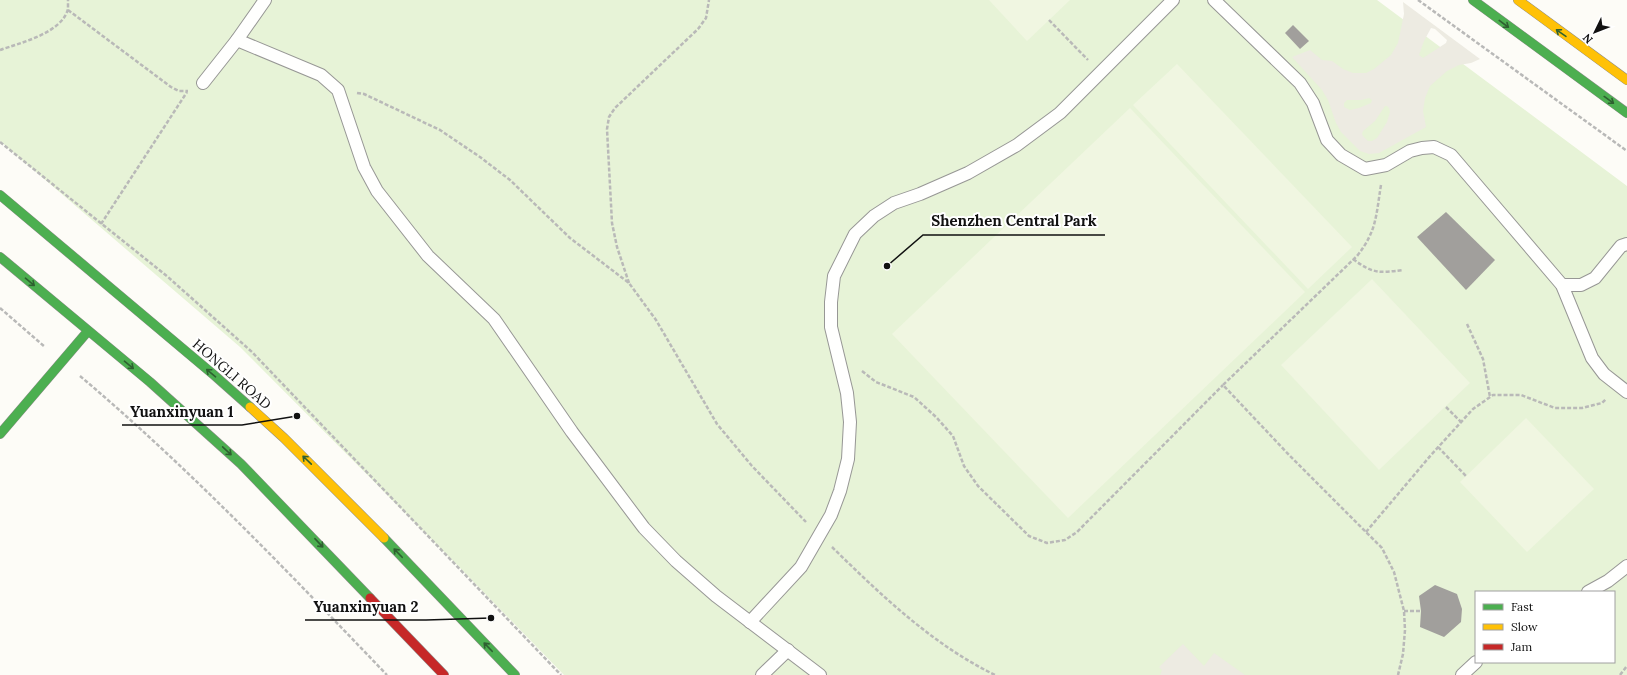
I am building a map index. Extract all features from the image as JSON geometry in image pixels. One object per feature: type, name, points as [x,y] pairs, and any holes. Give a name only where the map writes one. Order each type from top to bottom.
[{"type":"main road","points":[[1473,0],[1627,113]]},
{"type":"main road","points":[[1518,0],[1627,80]]},
{"type":"main road","name":"HONGLI ROAD","points":[[0,195],[214,375],[284,438],[341,494],[515,675]]},
{"type":"main road","points":[[0,256],[150,382],[241,464],[444,675]]},
{"type":"main road","points":[[0,434],[88,331]]},
{"type":"lane","points":[[202,83],[237,40],[265,0]]},
{"type":"lane","points":[[750,622],[801,567],[831,515],[840,491],[848,459],[850,422],[848,400],[832,332],[830,302],[834,276],[855,234],[874,216],[894,203],[968,174],[1017,145],[1060,113],[1173,0]]},
{"type":"lane","points":[[1214,0],[1300,83],[1313,103],[1327,140],[1341,155],[1365,169],[1386,165],[1410,152],[1422,148],[1434,147],[1451,156],[1562,285],[1592,358],[1604,374],[1623,389]]},
{"type":"lane","points":[[237,40],[321,74],[338,90],[364,167],[377,191],[428,256],[494,319],[572,432],[644,528],[676,561],[750,622],[767,633],[820,675]]},
{"type":"lane","points":[[1562,285],[1581,285],[1595,278],[1621,246],[1627,244]]},
{"type":"lane","points":[[1590,591],[1608,581],[1627,566]]},
{"type":"lane","points":[[762,675],[788,650]]},
{"type":"lane","points":[[1462,675],[1475,663]]},
{"type":"path","points":[[0,50],[34,38],[57,25],[63,19],[68,10],[68,0]]},
{"type":"path","points":[[629,283],[617,247],[612,223],[607,129],[609,117],[615,108],[698,29],[706,18],[709,0]]},
{"type":"path","points":[[1418,0],[1627,152]]},
{"type":"path","points":[[68,10],[171,87],[179,91],[187,92],[202,83]]},
{"type":"path","points":[[1049,20],[1100,73]]},
{"type":"path","points":[[338,90],[364,94],[403,111],[440,130],[480,156],[510,180],[570,238],[629,283],[656,320],[717,424],[752,466],[792,509],[854,568],[938,641],[982,669],[995,675]]},
{"type":"path","points":[[101,224],[187,92]]},
{"type":"path","points":[[0,142],[168,277],[252,352],[562,675]]},
{"type":"path","points":[[857,368],[876,382],[914,397],[936,417],[953,436],[964,466],[978,486],[1029,536],[1047,543],[1065,540],[1078,532],[1223,385],[1353,259],[1366,244],[1371,235],[1378,210],[1382,184]]},
{"type":"path","points":[[1353,259],[1362,266],[1376,273],[1403,270]]},
{"type":"path","points":[[0,308],[63,361],[180,464],[244,527],[387,675]]},
{"type":"path","points":[[1467,324],[1483,359],[1490,397]]},
{"type":"path","points":[[1223,385],[1290,456],[1382,548],[1394,572],[1404,611],[1405,630],[1403,654],[1398,675]]},
{"type":"path","points":[[1366,532],[1438,447],[1473,409],[1493,395],[1521,394],[1555,408],[1582,408],[1602,403],[1623,389]]},
{"type":"path","points":[[1446,407],[1461,422]]},
{"type":"path","points":[[1438,447],[1466,476]]},
{"type":"path","points":[[1404,611],[1421,611]]},
{"type":"path","points":[[1620,675],[1627,666]]},
{"type":"green space","points":[[0,0],[1377,0],[1627,186],[1627,675],[564,675],[461,569],[240,347],[0,141]]},
{"type":"green space","points":[[989,0],[1070,0],[1027,41]]},
{"type":"green space","points":[[1177,64],[1352,247],[1308,289],[1133,105]]},
{"type":"green space","points":[[1130,108],[1305,292],[1068,518],[892,334]]},
{"type":"green space","points":[[1372,279],[1470,383],[1379,470],[1281,365]]},
{"type":"green space","points":[[1526,418],[1594,489],[1527,552],[1460,482]]},
{"type":"shaded area","points":[[1403,2],[1480,59],[1471,63],[1459,65],[1447,71],[1430,86],[1425,98],[1423,111],[1426,127],[1379,153],[1369,154],[1360,151],[1341,132],[1336,123],[1328,100],[1322,90],[1292,57],[1310,50],[1322,60],[1332,61],[1343,69],[1353,73],[1366,73],[1374,69],[1391,55],[1398,43],[1404,14]],"holes":[[[1431,28],[1435,29],[1447,40],[1446,43],[1423,58],[1419,55]],[[1369,98],[1372,100],[1371,103],[1359,108],[1350,110],[1344,107],[1344,103],[1347,100],[1361,100]],[[1385,106],[1387,106],[1390,112],[1387,122],[1377,138],[1372,141],[1368,141],[1363,136],[1363,131],[1375,121]]]},
{"type":"shaded area","points":[[1183,644],[1204,666],[1214,653],[1245,675],[1160,675],[1162,670],[1159,667]]},
{"type":"building","points":[[1293,25],[1309,41],[1300,49],[1285,33]]},
{"type":"building","points":[[1446,212],[1495,260],[1466,290],[1417,237]]},
{"type":"building","points":[[1435,585],[1457,594],[1462,609],[1461,622],[1444,637],[1420,627],[1421,611],[1419,596]]},
{"type":"traffic: fast","points":[[1473,0],[1627,113]]},
{"type":"traffic: fast","points":[[0,195],[250,407]]},
{"type":"traffic: fast","points":[[0,257],[150,382],[241,464],[370,598]]},
{"type":"traffic: fast","points":[[0,434],[88,331]]},
{"type":"traffic: fast","points":[[384,538],[515,675]]},
{"type":"traffic: slow","points":[[1518,0],[1627,80]]},
{"type":"traffic: slow","points":[[250,407],[284,438],[384,538]]},
{"type":"traffic: jam","points":[[370,598],[444,675]]},
{"type":"place","name":"Shenzhen Central Park","points":[[887,266]]},
{"type":"place","name":"Yuanxinyuan 1","points":[[297,416]]},
{"type":"place","name":"Yuanxinyuan 2","points":[[491,618]]}]
